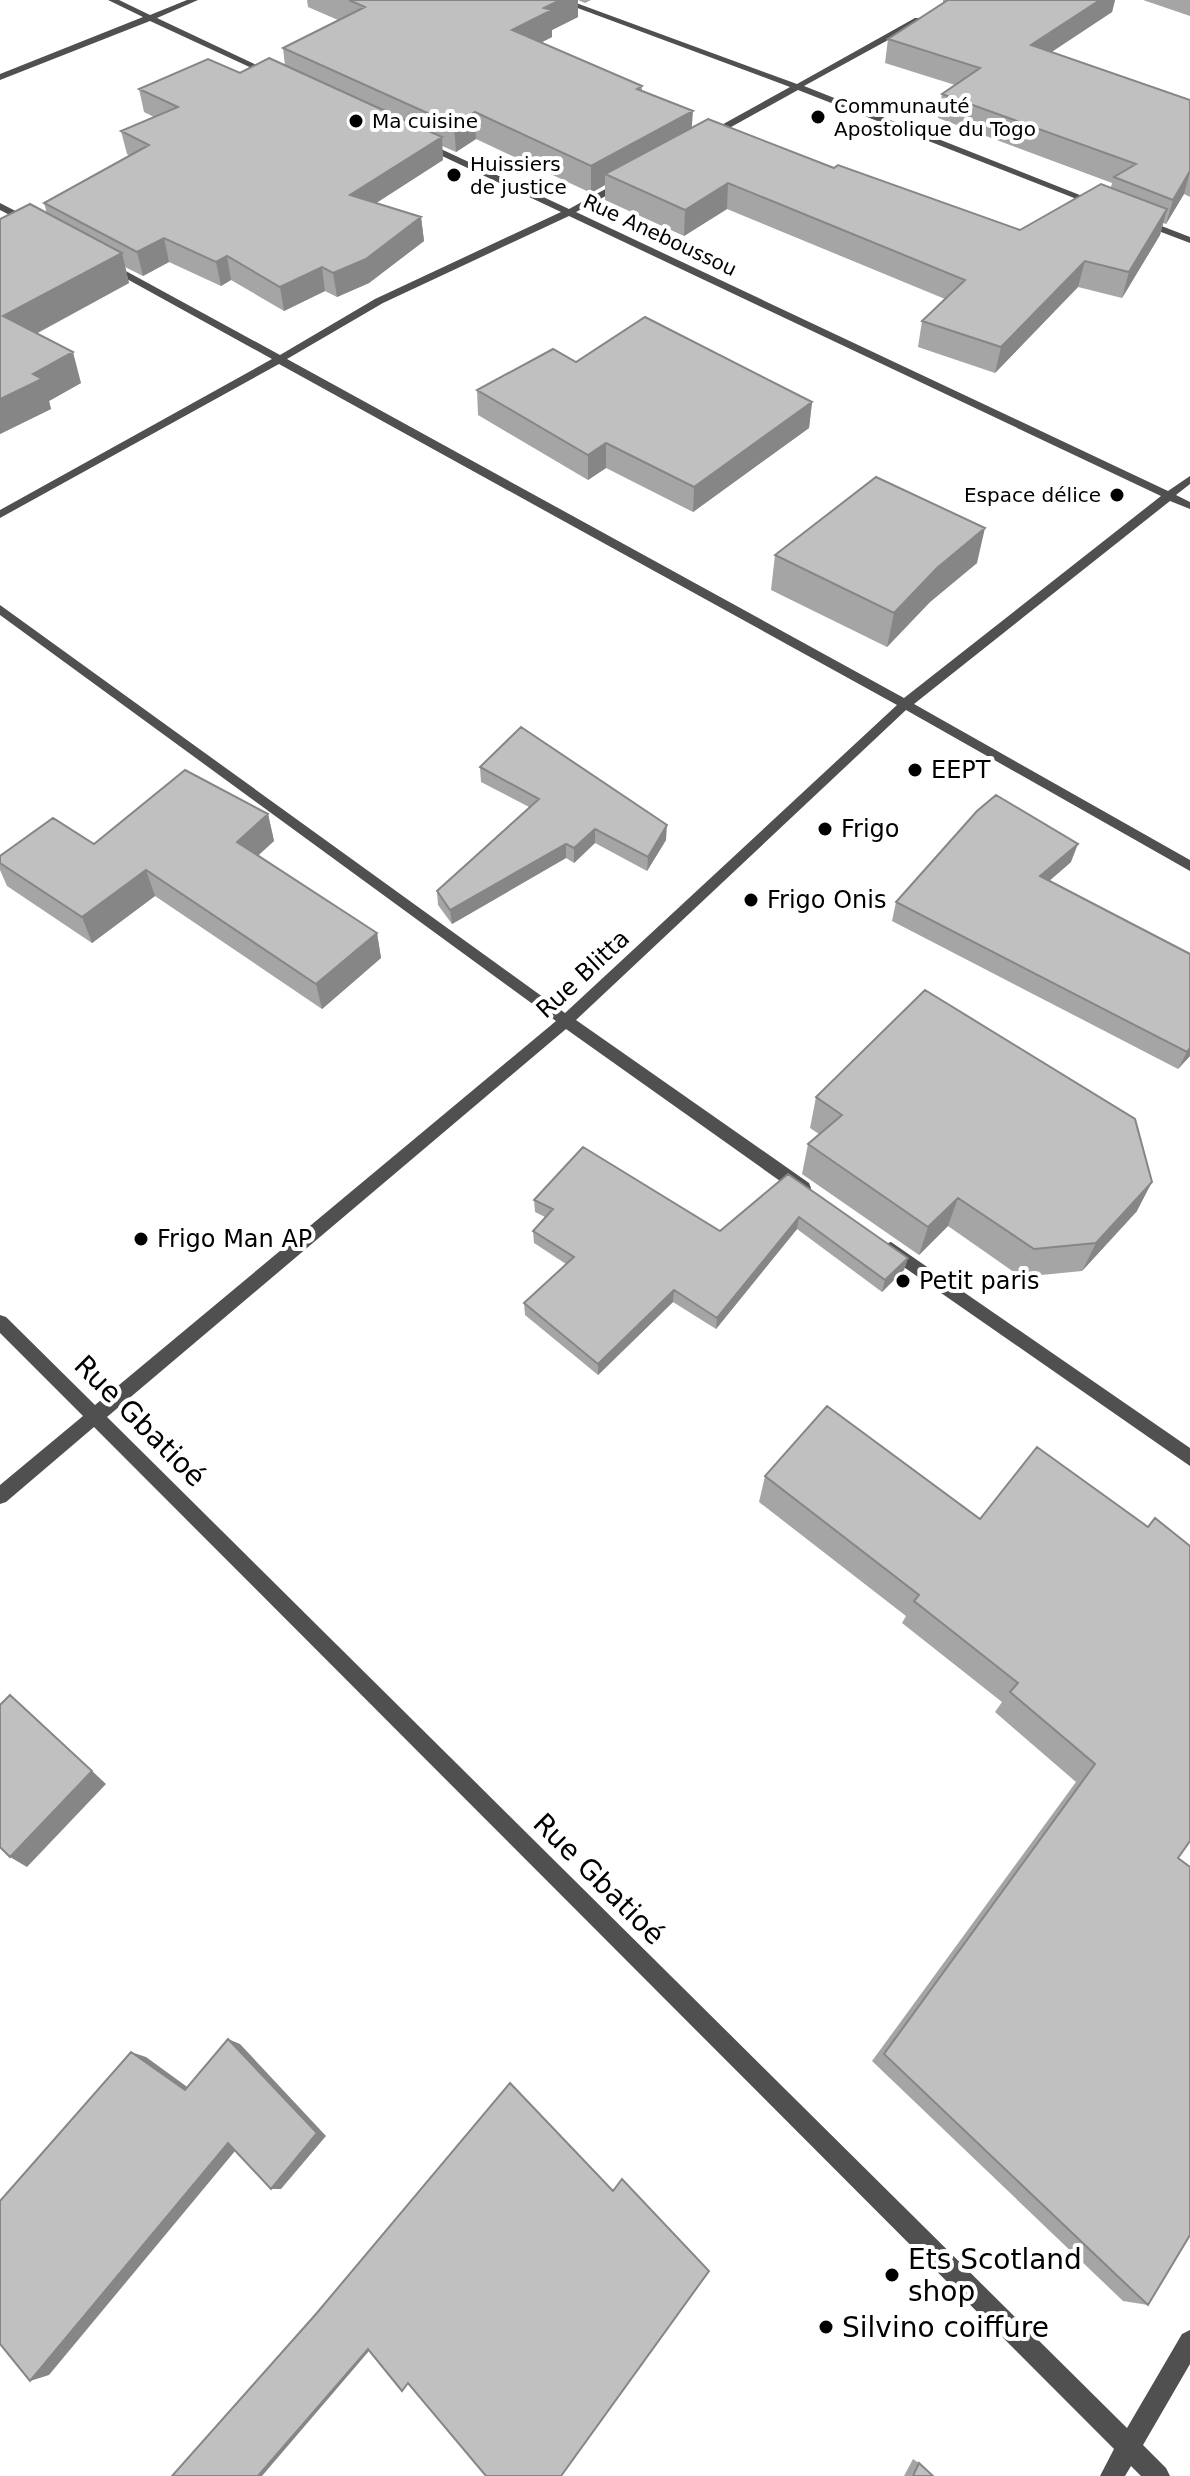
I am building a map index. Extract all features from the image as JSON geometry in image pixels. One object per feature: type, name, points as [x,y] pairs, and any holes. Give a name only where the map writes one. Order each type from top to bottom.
[{"type":"street","points":[[112,0],[281,78]]},
{"type":"street","points":[[0,77],[194,0]]},
{"type":"street","points":[[560,0],[798,87],[1103,206]]},
{"type":"street","points":[[704,139],[918,20]]},
{"type":"street","name":"Rue Aneboussou","points":[[411,138],[1190,506]]},
{"type":"street","points":[[0,515],[420,279],[570,212],[637,175]]},
{"type":"street","points":[[0,206],[40,228]]},
{"type":"street","points":[[1132,218],[1190,240]]},
{"type":"street","points":[[94,257],[905,704],[1190,866]]},
{"type":"street","name":"Rue Blitta","points":[[0,1496],[566,1021],[905,704],[1190,479]]},
{"type":"street","points":[[0,609],[566,1021],[813,1194]]},
{"type":"street","points":[[878,1240],[1190,1458]]},
{"type":"street","name":"Rue Gbatioé","points":[[0,1322],[1158,2476]]},
{"type":"street","points":[[1112,2476],[1190,2342]]},
{"type":"building","points":[[349,0],[560,0],[544,8],[552,10],[512,30],[642,86],[637,89],[693,111],[591,166],[475,112],[454,125],[283,48],[365,7]]},
{"type":"building","points":[[948,0],[1100,0],[1031,45],[1190,100],[1190,171],[1173,200],[1114,177],[1136,164],[942,94],[980,68],[888,39]]},
{"type":"building","points":[[269,58],[442,137],[350,195],[421,217],[366,259],[333,273],[322,267],[280,287],[227,256],[216,262],[164,238],[137,252],[44,203],[149,145],[121,131],[178,107],[139,89],[208,59],[240,73]]},
{"type":"building","points":[[708,119],[834,168],[838,165],[1020,230],[1101,184],[1167,209],[1129,272],[1085,261],[1001,347],[922,321],[965,280],[728,183],[685,210],[605,174]]},
{"type":"building","points":[[30,204],[122,253],[3,316],[73,352],[33,374],[42,379],[0,399],[0,219]]},
{"type":"building","points":[[645,317],[812,402],[694,487],[606,443],[588,455],[477,390],[553,349],[576,362]]},
{"type":"building","points":[[876,477],[985,528],[937,568],[894,613],[775,555]]},
{"type":"building","points":[[521,727],[667,825],[648,857],[595,829],[574,848],[566,844],[450,910],[437,891],[539,799],[480,767]]},
{"type":"building","points":[[185,770],[268,814],[237,842],[377,933],[316,984],[146,870],[82,917],[0,863],[0,856],[53,818],[94,844]]},
{"type":"building","points":[[996,795],[1078,844],[1040,876],[1190,954],[1190,1048],[1187,1052],[896,902],[977,811]]},
{"type":"building","points":[[925,990],[1135,1119],[1152,1182],[1096,1243],[1034,1249],[958,1198],[928,1227],[808,1144],[842,1115],[816,1097]]},
{"type":"building","points":[[583,1147],[720,1231],[788,1174],[908,1258],[885,1280],[799,1217],[717,1318],[674,1290],[598,1364],[524,1303],[574,1257],[533,1231],[553,1209],[534,1200]]},
{"type":"building","points":[[827,1406],[980,1519],[1037,1447],[1148,1527],[1155,1518],[1190,1546],[1190,1841],[1178,1858],[1190,1867],[1190,2235],[1148,2305],[884,2054],[1095,1764],[1010,1692],[1018,1683],[914,1601],[919,1595],[765,1476]]},
{"type":"building","points":[[10,1695],[92,1771],[10,1857],[0,1847],[0,1705]]},
{"type":"building","points":[[228,2039],[317,2133],[271,2189],[228,2143],[30,2381],[0,2344],[0,2201],[131,2052],[185,2090]]},
{"type":"building","points":[[510,2083],[613,2191],[622,2179],[709,2271],[561,2476],[486,2476],[408,2383],[402,2391],[368,2349],[258,2476],[172,2476],[316,2314]]},
{"type":"building","points":[[919,2463],[933,2476],[913,2476]]},
{"type":"place","name":"Communauté Apostolique du Togo","points":[[818,117]]},
{"type":"place","name":"Ma cuisine","points":[[356,121]]},
{"type":"place","name":"Huissiers de justice","points":[[454,175]]},
{"type":"place","name":"Espace délice","points":[[1117,495]]},
{"type":"place","name":"EEPT","points":[[915,770]]},
{"type":"place","name":"Frigo","points":[[825,829]]},
{"type":"place","name":"Frigo Onis","points":[[751,900]]},
{"type":"place","name":"Frigo Man AP","points":[[141,1239]]},
{"type":"place","name":"Petit paris","points":[[903,1281]]},
{"type":"place","name":"Ets Scotland shop","points":[[892,2275]]},
{"type":"place","name":"Silvino coiffure","points":[[826,2327]]}]
